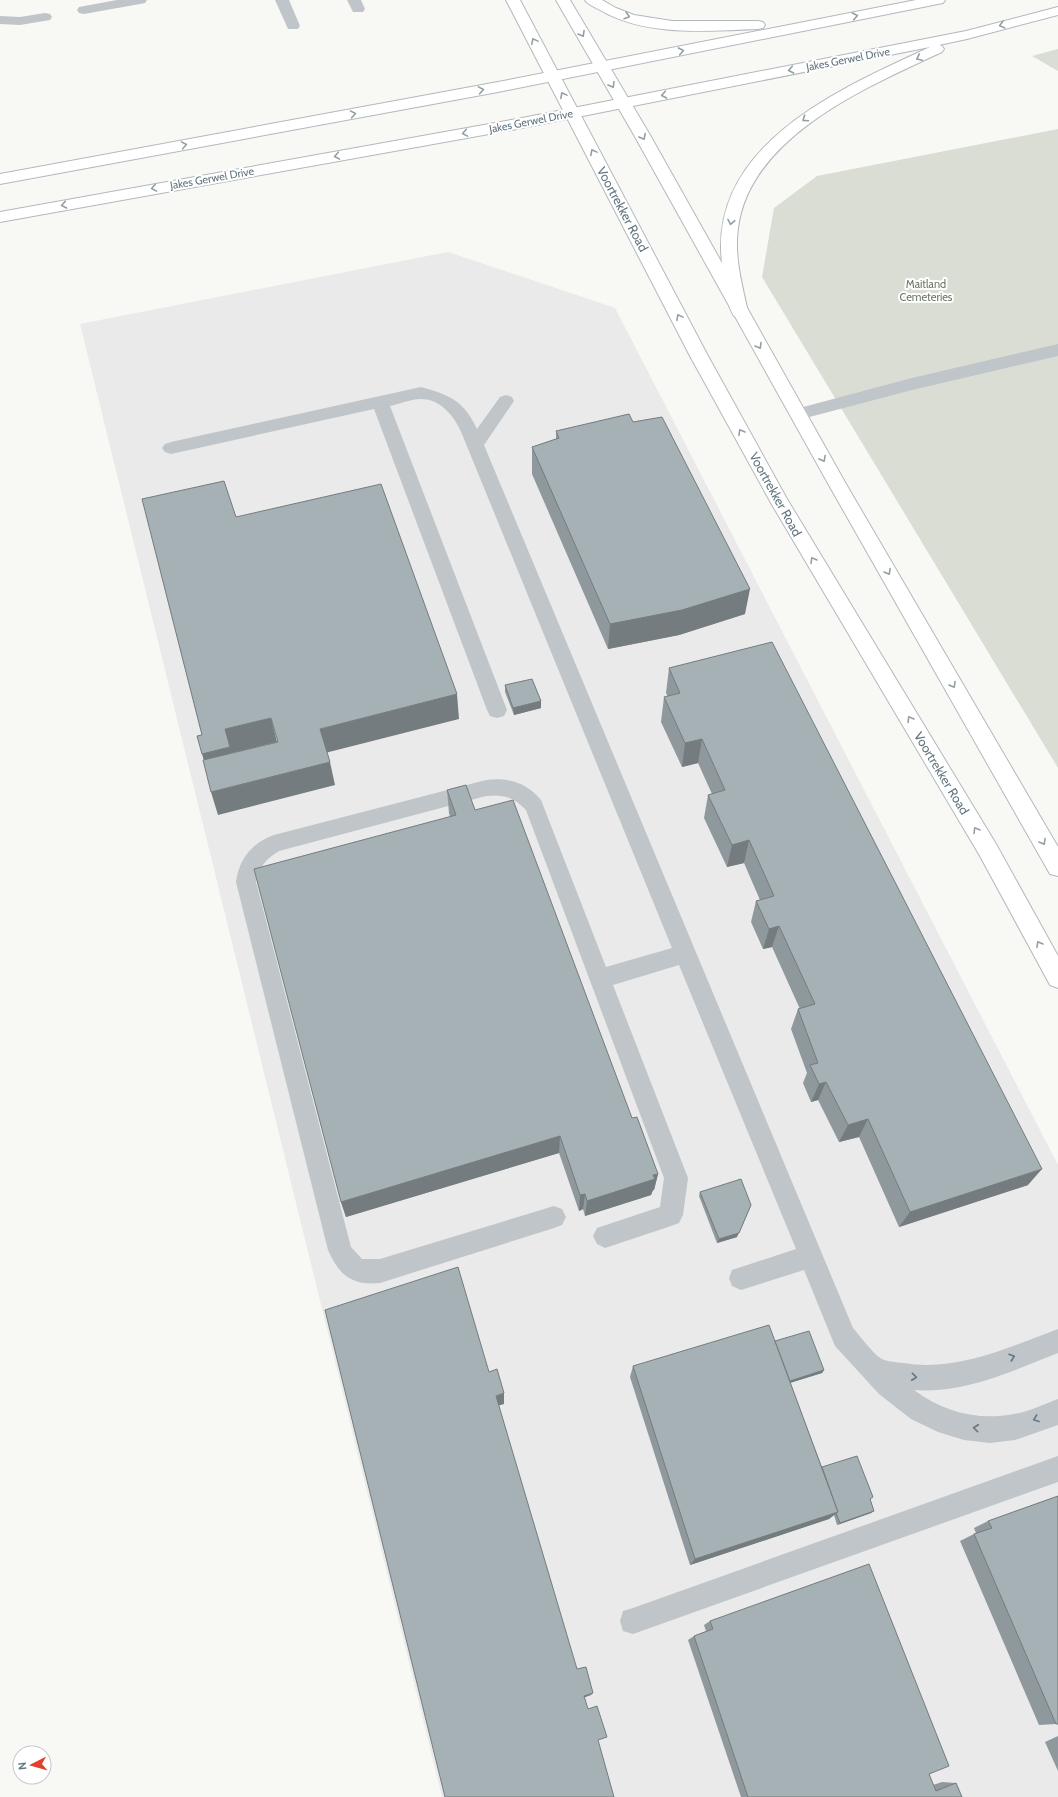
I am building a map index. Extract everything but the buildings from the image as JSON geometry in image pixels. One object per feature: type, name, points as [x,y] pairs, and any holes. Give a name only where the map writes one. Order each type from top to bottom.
[{"type":"main road","name":"Voortrekker Road","points":[[513,0],[699,356],[783,508],[988,850],[1058,978]]},
{"type":"main road","points":[[563,0],[1058,867]]},
{"type":"main road","points":[[592,0],[630,18],[665,24],[704,26],[817,24]]},
{"type":"main road","points":[[0,179],[490,89],[938,0]]},
{"type":"main road","name":"Jakes Gerwel Drive","points":[[0,217],[572,113],[967,35],[1058,11]]},
{"type":"main road","points":[[740,312],[730,258],[730,224],[737,200],[745,183],[763,156],[787,132],[825,107],[904,65],[967,35]]},
{"type":"lane","points":[[84,10],[140,0]]},
{"type":"lane","points":[[282,0],[293,26]]},
{"type":"lane","points":[[0,20],[20,21],[46,17]]},
{"type":"lane","points":[[798,414],[912,384],[1058,350]]},
{"type":"lane","points":[[171,448],[421,393],[444,400],[456,408],[464,418],[844,1337],[888,1385],[920,1410],[938,1420],[964,1427],[990,1430],[1015,1427],[1058,1412]]},
{"type":"lane","points":[[475,445],[506,401]]},
{"type":"lane","points":[[380,402],[497,710]]},
{"type":"lane","points":[[554,1217],[380,1271],[368,1273],[356,1269],[345,1261],[340,1250],[246,882],[247,871],[252,859],[262,850],[274,844],[486,788],[500,786],[513,788],[521,792],[534,806],[676,1178],[671,1215],[605,1236]]},
{"type":"lane","points":[[600,979],[685,954]]},
{"type":"lane","points":[[741,1278],[810,1256]]},
{"type":"lane","points":[[875,1370],[901,1376],[926,1378],[951,1376],[976,1370],[1058,1342]]},
{"type":"lane","points":[[633,1621],[1058,1469]]},
{"type":"shaded area","points":[[448,252],[615,308],[1058,1165],[1058,1797],[442,1797],[80,324]]},
{"type":"green space","points":[[1058,49],[1058,71],[1032,56]]},
{"type":"green space","name":"Maitland Cemeteries","points":[[1058,129],[1058,768],[762,277],[774,208],[817,176]]}]
